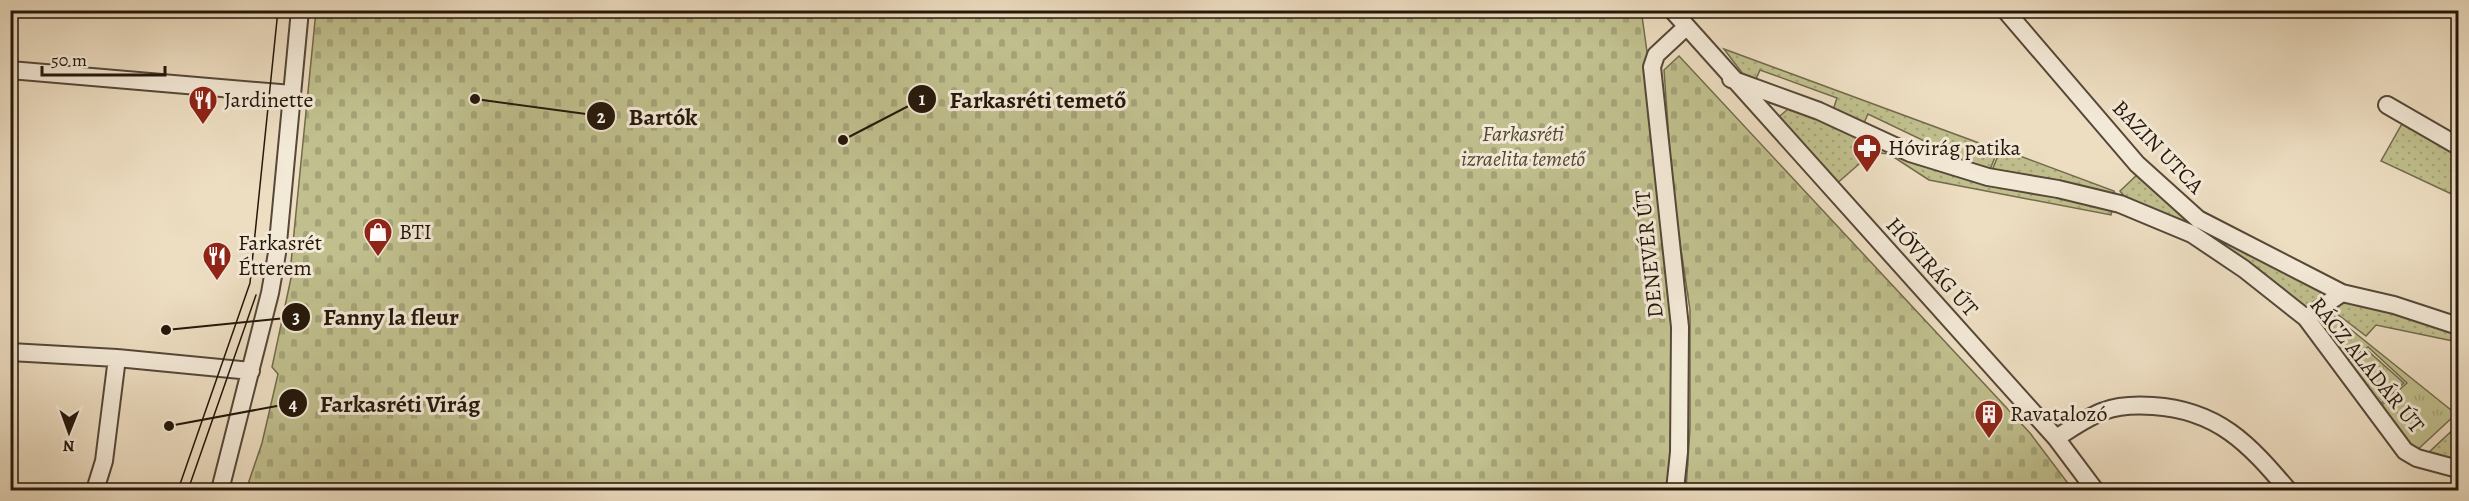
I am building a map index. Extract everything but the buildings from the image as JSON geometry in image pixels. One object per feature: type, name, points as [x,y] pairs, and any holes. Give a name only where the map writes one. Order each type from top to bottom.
[{"type":"street","points":[[220,490],[251,371],[277,254],[300,10]]},
{"type":"street","name":"RÁCZ ALADÁR ÚT","points":[[1672,10],[1731,78],[1819,111],[1910,153],[1988,177],[2058,189],[2120,204],[2192,234],[2224,255],[2306,318],[2405,451],[2417,458],[2458,469]]},
{"type":"street","name":"BAZIN UTCA","points":[[2005,10],[2137,164],[2198,219],[2342,292],[2394,305],[2458,326]]},
{"type":"street","name":"DENEVÉR ÚT","points":[[1675,490],[1679,432],[1679,315],[1652,67],[1656,55],[1686,27]]},
{"type":"street","points":[[10,70],[292,94]]},
{"type":"street","name":"HÓVIRÁG ÚT","points":[[1731,78],[2056,438],[2095,490]]},
{"type":"street","points":[[2386,105],[2458,146]]},
{"type":"street","points":[[2306,318],[2342,292]]},
{"type":"street","points":[[10,352],[117,358],[251,371]]},
{"type":"street","points":[[95,490],[104,461],[117,358]]},
{"type":"street","points":[[2056,438],[2104,411],[2133,405],[2186,410],[2216,422],[2242,440],[2288,490]]},
{"type":"green space","name":"Farkasréti izraelita temető","points":[[1637,10],[1642,16],[1648,59],[1673,292],[1670,490],[246,490],[262,443],[278,374],[272,367],[294,264],[291,263],[316,11]]},
{"type":"green space","points":[[1724,49],[1998,150],[1989,172],[1868,114],[1864,123],[1833,110],[1837,98],[1760,70],[1756,79],[1743,74]]},
{"type":"green space","points":[[1679,56],[2030,433],[2073,490],[1686,490],[1690,428],[1690,310],[1673,196],[1664,70]]},
{"type":"green space","points":[[1793,105],[1883,143],[1834,186],[1776,119]]},
{"type":"green space","points":[[2403,122],[2458,152],[2458,197],[2381,161]]},
{"type":"green space","points":[[1888,144],[2114,203],[2111,215],[1929,180],[1889,154],[1879,153]]},
{"type":"green space","points":[[2001,149],[2114,191],[2117,198],[1990,175]]},
{"type":"green space","points":[[2139,173],[2332,292],[2305,313],[2161,212],[2124,196],[2120,191]]},
{"type":"green space","points":[[2346,301],[2458,329],[2458,342],[2376,325],[2366,336],[2332,310]]},
{"type":"green space","points":[[2329,312],[2456,414],[2414,453],[2376,410],[2407,383],[2368,347],[2344,363],[2314,324]]},
{"type":"green space","points":[[2367,350],[2404,383],[2379,405],[2347,365]]},
{"type":"green space","points":[[2458,425],[2458,465],[2425,456]]},
{"type":"tram line","points":[[178,490],[250,283],[278,10]]},
{"type":"tram line","points":[[188,490],[256,295]]},
{"type":"place","name":"Bartók","points":[[475,99]]},
{"type":"place","name":"Jardinette","points":[[203,126]]},
{"type":"place","name":"Farkasréti temető","points":[[843,140]]},
{"type":"place","name":"Hóvirág patika","points":[[1867,174]]},
{"type":"place","name":"BTI","points":[[378,258]]},
{"type":"place","name":"Farkasrét Étterem","points":[[217,282]]},
{"type":"place","name":"Fanny la fleur","points":[[166,330]]},
{"type":"place","name":"Farkasréti Virág","points":[[169,426]]},
{"type":"place","name":"Ravatalozó","points":[[1989,440]]}]
